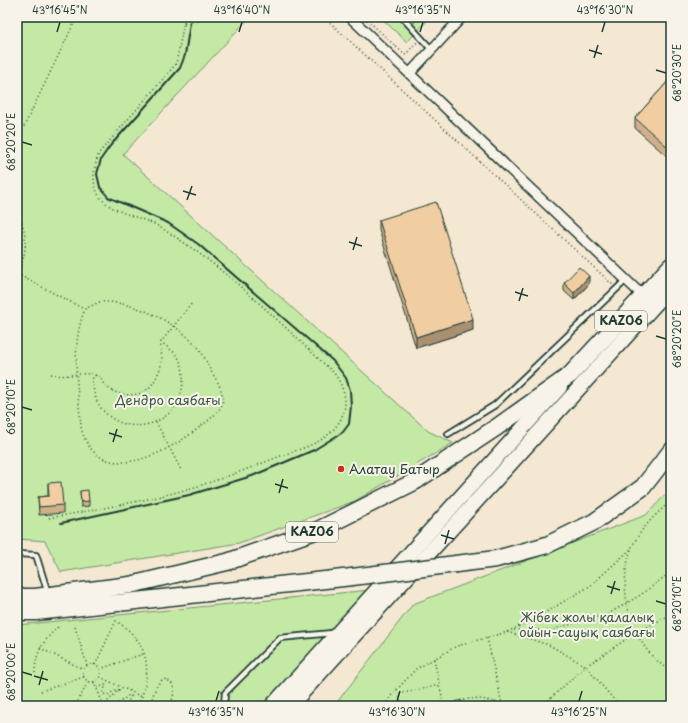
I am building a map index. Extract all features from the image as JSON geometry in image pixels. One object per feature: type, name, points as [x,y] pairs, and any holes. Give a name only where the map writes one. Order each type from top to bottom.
[{"type":"highway","name":"KАZ06","points":[[17,597],[48,595],[137,584],[227,562],[318,530],[414,482],[497,427],[570,375],[671,266]]},
{"type":"highway","points":[[17,612],[36,612],[352,577],[496,559],[547,545],[594,522],[643,487],[671,451]]},
{"type":"main road","name":"KАZ06","points":[[290,706],[671,287]]},
{"type":"main road","name":"KАZ06","points":[[272,706],[570,375]]},
{"type":"street","points":[[350,17],[643,296]]},
{"type":"street","points":[[410,73],[462,17]]},
{"type":"lane","points":[[402,17],[432,50]]},
{"type":"lane","points":[[448,434],[494,405],[626,280]]},
{"type":"lane","points":[[17,554],[36,556],[48,595]]},
{"type":"lane","points":[[224,706],[225,693],[280,638],[338,633]]},
{"type":"path","points":[[17,141],[77,17]]},
{"type":"path","points":[[49,518],[177,492],[227,478],[312,444],[327,435],[340,420],[345,408],[346,395],[343,385],[334,373],[226,273],[198,252],[156,225],[118,211],[99,195],[93,180],[95,165],[99,153],[176,64],[185,17]]},
{"type":"path","points":[[184,24],[202,20],[202,17]]},
{"type":"path","points":[[324,17],[616,289]]},
{"type":"path","points":[[364,17],[405,56],[421,38]]},
{"type":"path","points":[[17,211],[23,225],[26,246],[24,258],[17,274],[85,309]]},
{"type":"path","points":[[17,245],[26,246]]},
{"type":"path","points":[[99,302],[107,302],[142,311],[175,325],[197,346],[220,386],[223,398],[218,412],[192,434],[171,447],[138,460],[122,463],[108,460],[94,453],[83,438],[76,355],[79,324],[85,309],[99,302]]},
{"type":"path","points":[[51,374],[60,377],[78,374],[96,375],[100,377],[102,383],[113,391],[128,396],[143,392],[153,384],[159,371],[162,357],[160,349],[161,342],[192,303]]},
{"type":"path","points":[[96,375],[92,380],[94,393],[101,408],[113,420],[126,426],[156,422],[168,414],[176,404],[182,387],[183,373],[180,360],[161,342]]},
{"type":"path","points":[[156,422],[171,447],[181,470]]},
{"type":"path","points":[[385,706],[397,689],[416,669],[457,646],[513,630],[590,586],[632,548],[649,520],[671,501]]},
{"type":"path","points":[[632,548],[625,580],[628,612],[645,647],[663,666],[671,671]]},
{"type":"path","points":[[513,630],[550,630],[608,614],[642,594],[671,572]]},
{"type":"path","points":[[542,706],[586,666],[637,633],[671,614]]},
{"type":"path","points":[[96,665],[116,621],[130,630],[141,643],[148,672],[142,697],[138,706]]},
{"type":"path","points":[[35,673],[35,664],[40,648],[46,638],[59,626]]},
{"type":"path","points":[[75,627],[87,665]]},
{"type":"path","points":[[508,632],[549,645],[586,666],[619,706]]},
{"type":"path","points":[[487,638],[502,704]]},
{"type":"path","points":[[40,648],[83,669]]},
{"type":"path","points":[[100,669],[144,654]]},
{"type":"path","points":[[434,659],[444,706]]},
{"type":"path","points":[[83,669],[87,665],[96,665],[100,669],[100,677]]},
{"type":"path","points":[[83,669],[84,678],[88,681],[94,682],[100,677]]},
{"type":"path","points":[[100,677],[142,697]]},
{"type":"path","points":[[40,691],[84,678]]},
{"type":"path","points":[[150,706],[160,680],[164,678],[170,680],[174,685],[175,691],[170,706]]},
{"type":"path","points":[[76,705],[88,681]]},
{"type":"path","points":[[94,682],[105,706]]},
{"type":"path","points":[[97,687],[106,685],[102,692],[103,694],[108,694],[113,690],[119,690],[118,694],[106,703],[105,706]]},
{"type":"path","points":[[399,694],[440,685]]},
{"type":"path","points":[[397,689],[402,706]]},
{"type":"path","points":[[115,706],[128,695],[131,696],[126,706]]},
{"type":"path","points":[[17,697],[35,705]]},
{"type":"path","points":[[447,706],[462,700],[478,698],[495,701],[506,706]]},
{"type":"path","points":[[481,706],[489,700]]},
{"type":"path","points":[[492,706],[495,701]]},
{"type":"green space","name":"Дендро саябағы","points":[[17,17],[250,17],[123,154],[428,431],[453,443],[355,501],[239,543],[61,572],[45,541],[17,539]]},
{"type":"green space","points":[[380,17],[431,17],[407,42]]},
{"type":"green space","name":"Жібек жолы қалалық ойын-сауық саябағы","points":[[671,489],[671,706],[334,706],[413,604],[646,515]]},
{"type":"green space","points":[[370,590],[263,706],[17,706],[17,625]]},
{"type":"building","points":[[671,78],[671,150],[635,118]]},
{"type":"building","points":[[436,202],[473,319],[416,337],[379,220]]},
{"type":"building","points":[[579,267],[589,276],[574,293],[564,283]]},
{"type":"building","points":[[61,482],[63,505],[39,507],[38,497],[49,496],[48,483]]},
{"type":"building","points":[[88,490],[89,501],[81,502],[80,491]]},
{"type":"building","points":[[461,700],[464,706],[450,706],[449,704]]},
{"type":"railway","points":[[61,523],[189,495],[252,476],[314,450],[343,432],[349,424],[351,406],[350,390],[346,378],[333,361],[198,244],[168,223],[108,197],[100,187],[97,174],[101,159],[110,146],[180,68],[185,55],[191,17]]},
{"type":"place","name":"Алатау Батыр","points":[[341,469]]}]
